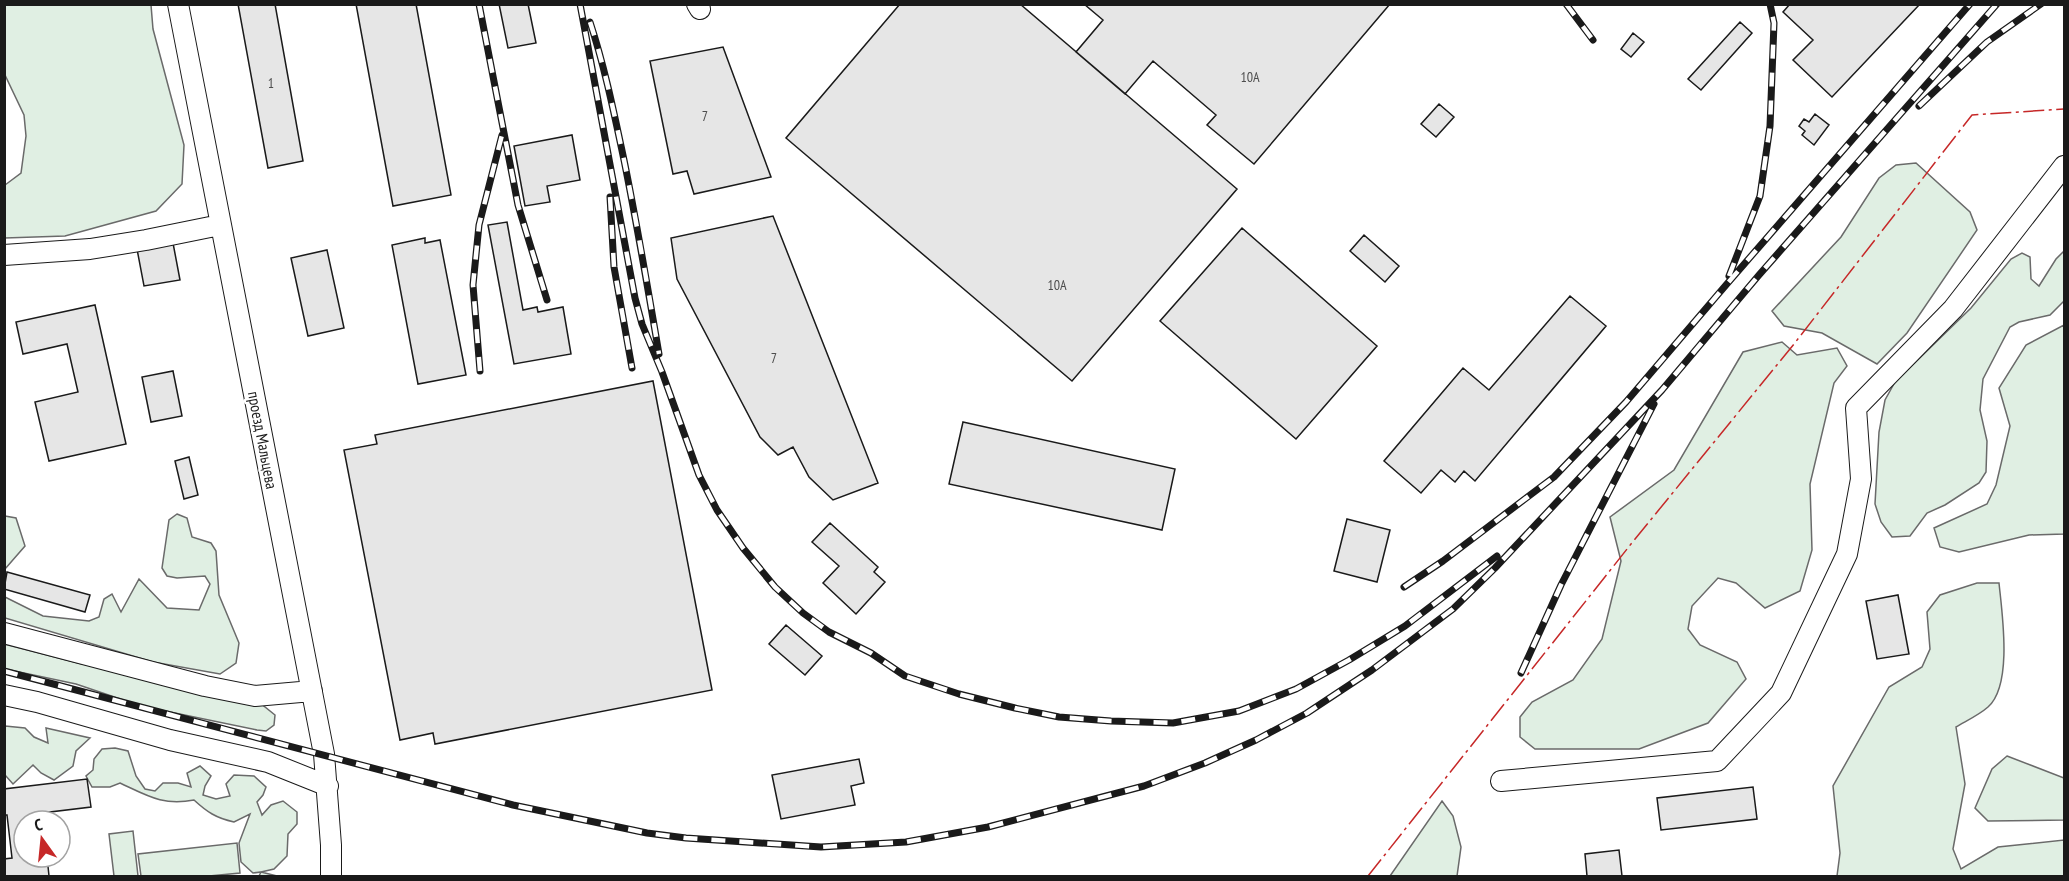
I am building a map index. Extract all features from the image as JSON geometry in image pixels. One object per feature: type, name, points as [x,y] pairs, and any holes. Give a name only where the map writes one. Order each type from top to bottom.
[{"type":"street","name":"проезд Мальцева","points":[[178,4],[312,691],[327,786],[331,876]]},
{"type":"street","points":[[1501,781],[1717,760],[1781,693],[1847,554],[1861,479],[1856,408],[1953,309],[2064,166]]},
{"type":"street","points":[[4,255],[90,249],[220,225]]},
{"type":"street","points":[[4,633],[205,686],[255,696],[312,691]]},
{"type":"street","points":[[4,695],[37,702],[170,740],[268,762],[327,786]]},
{"type":"green space","points":[[5,4],[151,5],[153,29],[184,145],[182,184],[156,211],[65,236],[5,238],[5,185],[21,173],[26,136],[24,115],[5,75]]},
{"type":"green space","points":[[1916,163],[1970,212],[1977,230],[1907,333],[1877,364],[1822,333],[1784,326],[1772,311],[1841,237],[1879,178],[1896,165]]},
{"type":"green space","points":[[2064,251],[2064,301],[2050,315],[2019,322],[2010,327],[1983,379],[1980,410],[1987,441],[1986,472],[1979,483],[1945,505],[1927,513],[1910,536],[1892,537],[1881,522],[1875,504],[1879,432],[1885,400],[1895,382],[1971,308],[2011,259],[2022,253],[2030,257],[2031,279],[2039,286],[2056,259]]},
{"type":"green space","points":[[2064,325],[2064,534],[2029,535],[1959,552],[1940,547],[1934,528],[1987,504],[1996,485],[2010,426],[1999,388],[2026,345]]},
{"type":"green space","points":[[1782,342],[1797,355],[1837,348],[1847,366],[1834,383],[1810,484],[1812,550],[1800,591],[1765,608],[1736,583],[1718,578],[1692,606],[1688,629],[1700,645],[1737,662],[1746,679],[1708,723],[1639,749],[1535,749],[1520,737],[1520,717],[1532,702],[1573,680],[1602,639],[1621,561],[1610,517],[1674,470],[1743,352]]},
{"type":"green space","points":[[177,514],[187,518],[192,537],[211,543],[216,551],[219,595],[239,643],[236,663],[220,674],[153,662],[5,618],[5,597],[43,616],[89,621],[99,617],[104,599],[112,594],[121,612],[139,579],[167,608],[199,610],[210,584],[205,576],[177,578],[167,576],[162,568],[169,520]]},
{"type":"green space","points":[[5,516],[16,518],[25,546],[5,569]]},
{"type":"green space","points":[[1977,583],[1999,583],[2004,648],[2003,666],[1996,697],[1988,707],[1956,727],[1965,784],[1953,849],[1961,869],[1998,847],[2064,840],[2064,876],[1837,876],[1840,853],[1833,786],[1889,687],[1922,667],[1930,649],[1927,612],[1940,595]]},
{"type":"green space","points":[[4,644],[82,664],[141,673],[260,703],[275,715],[274,725],[266,731],[257,730],[141,706],[76,684],[5,669]]},
{"type":"green space","points":[[5,726],[25,728],[34,737],[48,743],[46,728],[90,738],[76,751],[73,766],[54,780],[41,773],[33,765],[13,784],[5,775]]},
{"type":"green space","points":[[115,748],[128,751],[136,776],[145,789],[155,791],[163,783],[178,783],[191,787],[187,773],[200,766],[211,776],[203,795],[216,799],[230,796],[226,784],[234,775],[254,776],[266,787],[257,802],[262,815],[271,805],[283,801],[297,812],[297,824],[288,834],[287,856],[274,869],[253,873],[241,862],[239,843],[250,814],[234,822],[212,814],[194,800],[164,801],[120,783],[110,787],[92,787],[86,776],[93,770],[94,759],[102,749]]},
{"type":"green space","points":[[2007,756],[2064,778],[2064,820],[1988,821],[1975,808],[1992,769]]},
{"type":"green space","points":[[1442,801],[1453,816],[1461,847],[1457,876],[1390,876]]},
{"type":"green space","points":[[133,831],[138,876],[114,876],[109,834]]},
{"type":"green space","points":[[237,843],[240,873],[209,876],[141,876],[138,854]]},
{"type":"green space","points":[[261,872],[277,876],[259,876]]},
{"type":"building","points":[[238,4],[275,4],[303,161],[268,168]]},
{"type":"building","points":[[356,4],[416,4],[451,195],[393,206]]},
{"type":"building","points":[[499,4],[528,4],[536,43],[508,48]]},
{"type":"building","points":[[900,4],[1020,4],[1237,189],[1072,381],[786,138]]},
{"type":"building","points":[[1084,4],[1390,4],[1254,164],[1207,125],[1216,115],[1153,61],[1125,94],[1076,52],[1103,20]]},
{"type":"building","points":[[1790,4],[1920,4],[1832,97],[1793,60],[1813,40],[1783,12]]},
{"type":"building","points":[[1740,22],[1752,33],[1701,90],[1688,79]]},
{"type":"building","points":[[1633,33],[1644,42],[1631,57],[1621,49]]},
{"type":"building","points":[[723,47],[771,177],[694,194],[687,171],[673,174],[650,61]]},
{"type":"building","points":[[1439,104],[1454,117],[1436,137],[1421,124]]},
{"type":"building","points":[[1815,114],[1829,125],[1814,145],[1802,135],[1805,131],[1799,126],[1804,119],[1809,122]]},
{"type":"building","points":[[572,135],[580,180],[547,186],[550,202],[525,206],[514,146]]},
{"type":"building","points":[[773,216],[878,483],[833,500],[809,477],[793,447],[778,455],[760,437],[677,279],[671,238]]},
{"type":"building","points":[[507,222],[523,310],[537,307],[538,312],[563,307],[571,354],[514,364],[488,225]]},
{"type":"building","points":[[1242,228],[1377,346],[1296,439],[1160,321]]},
{"type":"building","points":[[1364,235],[1399,266],[1385,282],[1350,251]]},
{"type":"building","points":[[425,238],[425,243],[440,240],[466,375],[418,384],[392,245]]},
{"type":"building","points":[[173,243],[180,280],[144,286],[137,249]]},
{"type":"building","points":[[327,250],[344,328],[308,336],[291,258]]},
{"type":"building","points":[[1570,296],[1606,326],[1475,481],[1464,471],[1455,482],[1441,470],[1421,493],[1384,461],[1463,368],[1489,390]]},
{"type":"building","points":[[95,305],[126,444],[49,461],[35,402],[78,392],[67,344],[23,354],[16,322]]},
{"type":"building","points":[[173,371],[182,416],[151,422],[142,377]]},
{"type":"building","points":[[653,381],[712,690],[435,744],[433,733],[400,740],[344,450],[377,444],[375,435]]},
{"type":"building","points":[[963,422],[1175,469],[1162,530],[949,484]]},
{"type":"building","points":[[189,457],[198,495],[184,499],[175,461]]},
{"type":"building","points":[[1347,519],[1390,530],[1377,582],[1334,571]]},
{"type":"building","points":[[830,523],[878,567],[874,572],[885,582],[856,614],[823,583],[839,566],[812,542]]},
{"type":"building","points":[[7,572],[90,595],[85,612],[4,589]]},
{"type":"building","points":[[1898,595],[1909,654],[1877,659],[1866,601]]},
{"type":"building","points":[[786,625],[822,656],[805,675],[769,644]]},
{"type":"building","points":[[859,759],[864,783],[851,786],[855,805],[781,819],[772,775]]},
{"type":"building","points":[[87,779],[91,807],[72,809],[12,809],[12,858],[7,815],[4,815],[4,789]]},
{"type":"building","points":[[1753,787],[1757,819],[1661,830],[1657,798]]},
{"type":"building","points":[[1619,850],[1622,876],[1587,876],[1585,854]]},
{"type":"building","points":[[12,858],[12,869],[48,869],[49,876],[4,876],[4,859]]},
{"type":"railway","points":[[479,4],[518,205],[547,300]]},
{"type":"railway","points":[[580,4],[635,298],[642,324],[699,475],[717,510],[743,548],[775,587],[803,613],[829,632],[871,653],[905,676],[959,694],[1059,717],[1173,723],[1239,711],[1296,689],[1405,626],[1497,556]]},
{"type":"railway","points":[[1566,4],[1593,40]]},
{"type":"railway","points":[[1729,276],[1760,196],[1770,126],[1774,23],[1770,4]]},
{"type":"railway","points":[[1404,587],[1443,561],[1554,477],[1626,402],[1970,4]]},
{"type":"railway","points":[[4,671],[513,805],[647,833],[686,838],[821,847],[906,842],[988,827],[1144,786],[1205,763],[1307,713],[1372,670],[1453,609],[1495,568],[1662,390],[1759,275],[1997,4]]},
{"type":"railway","points":[[1919,106],[1987,42],[2041,4]]},
{"type":"railway","points":[[590,22],[605,73],[624,160],[659,354]]},
{"type":"railway","points":[[480,371],[473,285],[479,225],[502,135]]},
{"type":"railway","points":[[610,197],[614,267],[632,368]]},
{"type":"railway","points":[[1521,673],[1561,585],[1654,404]]},
{"type":"power","points":[[1368,876],[1631,544],[1794,344],[1972,115],[2064,109]]}]
